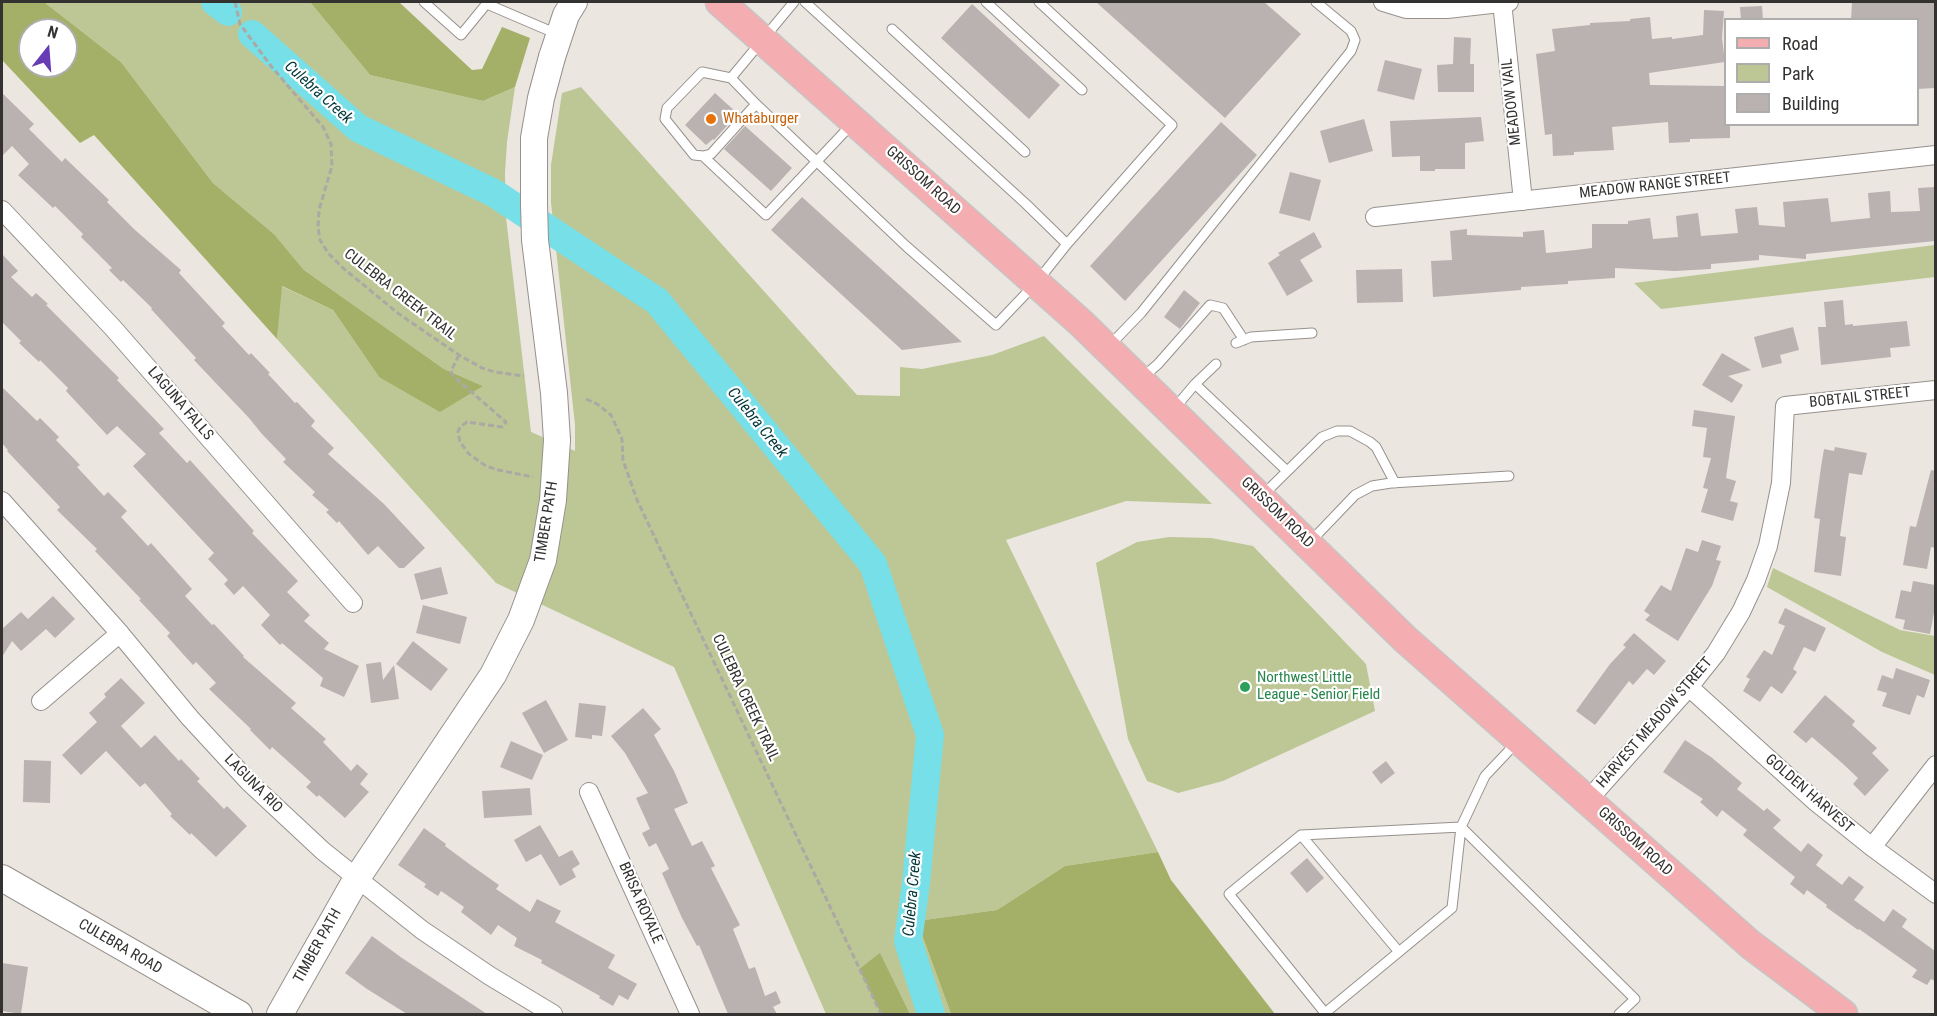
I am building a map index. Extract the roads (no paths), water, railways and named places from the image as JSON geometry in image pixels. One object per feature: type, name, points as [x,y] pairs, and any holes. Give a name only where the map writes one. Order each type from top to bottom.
[{"type":"main road","name":"GRISSOM ROAD","points":[[720,2],[1082,322],[1405,639],[1751,945],[1843,1014]]},
{"type":"street","name":"TIMBER PATH","points":[[280,1014],[357,878],[493,675],[521,620],[543,560],[553,500],[557,440],[535,240],[534,138],[541,98],[556,46],[573,2]]},
{"type":"street","points":[[1383,2],[1406,9],[1446,9],[1509,2]]},
{"type":"street","name":"MEADOW VAIL","points":[[1502,2],[1523,201]]},
{"type":"street","name":"MEADOW RANGE STREET","points":[[1375,217],[1935,154]]},
{"type":"street","name":"LAGUNA FALLS","points":[[2,210],[113,328],[353,603]]},
{"type":"street","name":"BOBTAIL STREET","points":[[1785,406],[1935,390]]},
{"type":"street","name":"HARVEST MEADOW STREET","points":[[1588,800],[1689,687],[1716,653],[1741,612],[1768,546],[1781,483],[1785,406]]},
{"type":"street","name":"LAGUNA RIO","points":[[2,501],[120,633],[190,718],[249,782],[323,851],[422,930],[490,976],[553,1014]]},
{"type":"street","points":[[41,701],[120,633]]},
{"type":"street","name":"GOLDEN HARVEST","points":[[1689,687],[1816,802],[1935,894]]},
{"type":"street","points":[[1872,847],[1935,765]]},
{"type":"street","name":"BRISA ROYALE","points":[[589,792],[690,1014]]},
{"type":"street","name":"CULEBRA ROAD","points":[[2,878],[239,1014]]},
{"type":"lane","points":[[424,2],[461,35],[487,3],[556,46]]},
{"type":"lane","points":[[731,78],[794,2]]},
{"type":"lane","points":[[805,2],[1067,244]]},
{"type":"lane","points":[[986,2],[1082,90]]},
{"type":"lane","points":[[756,104],[711,154],[703,156],[694,155],[665,119],[667,108],[702,72],[731,78],[906,246],[996,325],[1036,283],[1067,244],[1172,125],[1040,2]]},
{"type":"lane","points":[[1107,348],[1141,313],[1351,51],[1355,40],[1351,31],[1316,2]]},
{"type":"lane","points":[[892,29],[1025,152]]},
{"type":"lane","points":[[703,156],[766,215],[855,120]]},
{"type":"lane","points":[[1140,380],[1158,364],[1210,305],[1222,308],[1240,342],[1251,337],[1312,333]]},
{"type":"lane","points":[[1172,411],[1215,364]]},
{"type":"lane","points":[[1195,384],[1287,471]]},
{"type":"lane","points":[[1260,498],[1322,437],[1337,431],[1350,431],[1365,438],[1376,447],[1395,483]]},
{"type":"lane","points":[[1308,544],[1354,495],[1372,486],[1509,476]]},
{"type":"lane","points":[[1520,740],[1485,776],[1461,827],[1452,908],[1325,1013],[1229,894],[1301,835],[1461,827],[1635,999],[1619,1014]]},
{"type":"lane","points":[[1301,835],[1399,952]]},
{"type":"waterway","name":"Culebra Creek","points":[[215,2],[228,12]]},
{"type":"waterway","name":"Culebra Creek","points":[[252,34],[358,128],[494,193],[657,301],[873,564],[930,735],[908,941],[931,1014]]},
{"type":"place","name":"Whataburger","points":[[711,119]]},
{"type":"place","name":"Northwest Little League - Senior Field","points":[[1245,687]]}]
